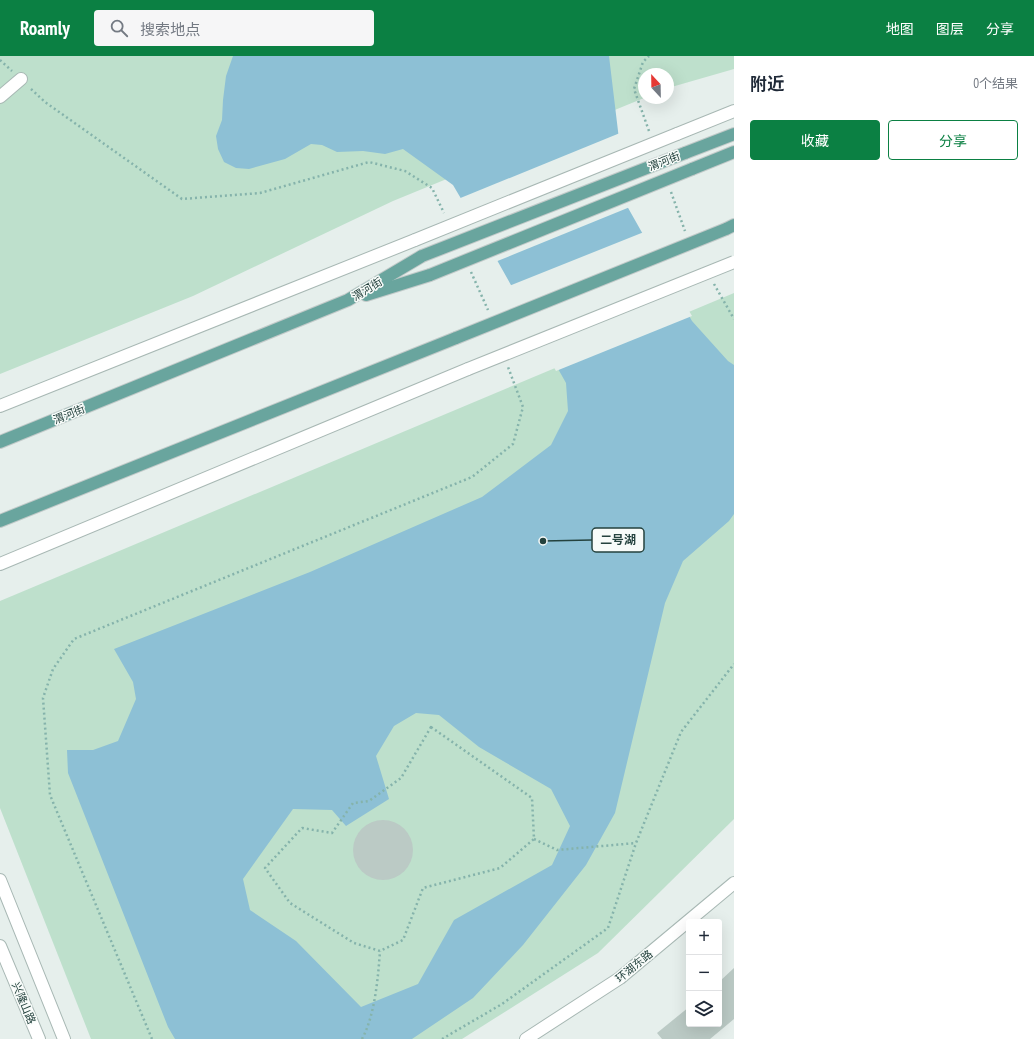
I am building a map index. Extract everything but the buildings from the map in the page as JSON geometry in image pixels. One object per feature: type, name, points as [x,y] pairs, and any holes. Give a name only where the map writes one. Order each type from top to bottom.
[{"type":"main road","name":"渭河街","points":[[348,300],[422,256],[734,134]]},
{"type":"main road","name":"渭河街","points":[[0,442],[348,300],[430,275],[734,152]]},
{"type":"main road","points":[[0,521],[730,227]]},
{"type":"street","points":[[0,97],[21,79]]},
{"type":"street","name":"渭河街","points":[[0,406],[734,111]]},
{"type":"street","points":[[0,564],[468,369],[734,262]]},
{"type":"street","points":[[0,880],[64,1039]]},
{"type":"street","name":"环湖东路","points":[[526,1039],[620,978],[734,883]]},
{"type":"street","name":"兴隆山路","points":[[0,946],[39,1039]]},
{"type":"path","points":[[649,56],[644,62],[634,89],[649,133]]},
{"type":"path","points":[[0,60],[45,102],[182,199],[260,193],[368,162],[405,171],[432,188],[445,216]]},
{"type":"path","points":[[670,191],[687,234]]},
{"type":"path","points":[[471,271],[489,313]]},
{"type":"path","points":[[712,280],[734,319]]},
{"type":"path","points":[[152,1039],[50,795],[43,698],[53,669],[74,640],[472,477],[513,444],[523,407],[507,364]]},
{"type":"path","points":[[442,1039],[502,1004],[608,928],[636,843],[681,732],[734,664]]},
{"type":"path","points":[[431,727],[532,798],[534,839],[500,868],[424,888],[403,940],[380,951],[354,943],[290,903],[265,868],[302,828],[332,833],[353,803],[369,800],[401,778],[431,727]]},
{"type":"path","points":[[534,839],[557,850],[636,843]]},
{"type":"path","points":[[362,1039],[366,1032],[377,986],[380,951]]},
{"type":"green space","points":[[0,56],[734,56],[734,69],[674,86],[674,68],[638,68],[638,100],[393,201],[193,296],[0,374]]},
{"type":"green space","points":[[734,293],[734,819],[598,953],[462,1039],[91,1039],[0,808],[0,601]]},
{"type":"water","points":[[233,56],[609,56],[627,206],[692,321],[728,361],[734,365],[734,514],[729,521],[683,561],[665,603],[615,813],[586,865],[523,945],[473,998],[412,1039],[175,1039],[168,1027],[68,773],[67,750],[93,750],[118,741],[136,699],[133,682],[114,649],[310,572],[482,497],[551,445],[568,411],[566,383],[453,185],[403,149],[385,154],[363,151],[337,152],[322,145],[311,144],[285,159],[249,169],[236,168],[224,162],[218,149],[216,136],[222,120],[226,76]],"holes":[[[416,713],[439,715],[479,747],[551,789],[570,826],[552,865],[454,920],[418,984],[361,1007],[296,941],[250,910],[243,879],[293,809],[332,810],[346,826],[389,799],[376,756],[394,726]]]},
{"type":"pier","points":[[620,133],[630,207],[495,262],[458,199]]},
{"type":"pier","points":[[644,232],[692,316],[556,371],[509,286]]},
{"type":"place","name":"二号湖","points":[[543,541]]}]
